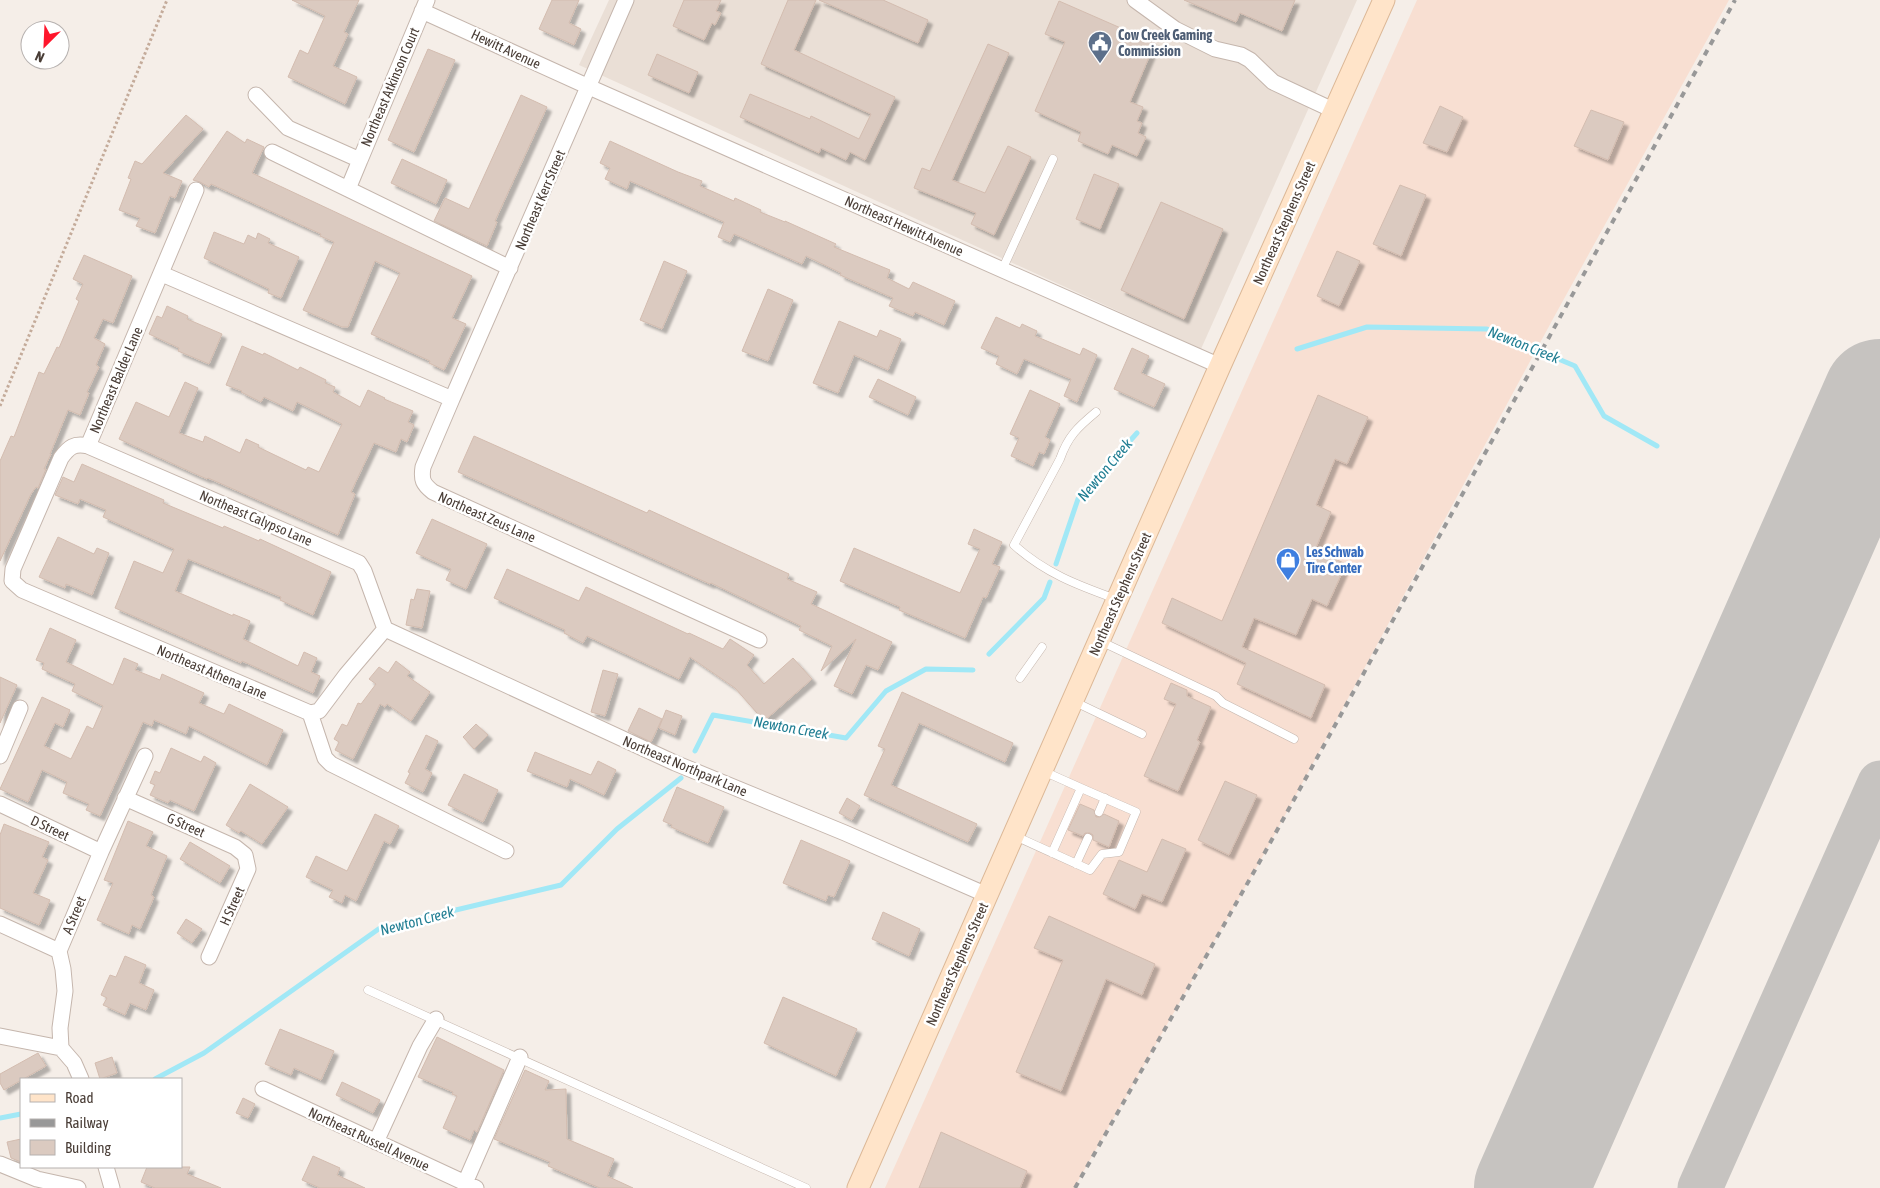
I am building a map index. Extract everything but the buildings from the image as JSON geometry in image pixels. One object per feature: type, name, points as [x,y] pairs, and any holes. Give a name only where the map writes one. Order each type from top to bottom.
[{"type":"main road","name":"Northeast Stephens Street","points":[[858,1188],[1220,366],[1384,0]]},
{"type":"street","name":"Northeast Kerr Street","points":[[452,399],[626,0]]},
{"type":"street","points":[[1135,0],[1176,29],[1215,49],[1240,55],[1250,60],[1273,82],[1335,110]]},
{"type":"street","name":"Hewitt Avenue","points":[[425,6],[589,87]]},
{"type":"street","name":"Northeast Atkinson Court","points":[[256,95],[288,128],[360,160],[425,6]]},
{"type":"street","name":"Northeast Hewitt Avenue","points":[[589,87],[1220,366]]},
{"type":"street","points":[[272,152],[510,268]]},
{"type":"street","points":[[348,189],[360,160]]},
{"type":"street","name":"Northeast Balder Lane","points":[[12,581],[13,569],[61,458],[68,448],[77,444],[88,446],[196,190]]},
{"type":"street","points":[[162,274],[452,399]]},
{"type":"street","name":"Northeast Zeus Lane","points":[[452,399],[423,467],[421,478],[425,486],[433,492],[759,640]]},
{"type":"street","name":"Northeast Calypso Lane","points":[[88,446],[359,563],[364,571],[385,629]]},
{"type":"street","name":"Northeast Athena Lane","points":[[12,581],[22,590],[310,713]]},
{"type":"street","points":[[385,629],[346,675],[319,711],[310,713],[325,758],[331,764],[506,851]]},
{"type":"street","name":"Northeast Northpark Lane","points":[[385,629],[676,763],[845,833],[987,895]]},
{"type":"street","points":[[0,756],[20,708]]},
{"type":"street","name":"A Street","points":[[61,1048],[60,1028],[65,991],[59,951],[101,852],[145,756]]},
{"type":"street","name":"G Street","points":[[125,798],[235,848],[245,855]]},
{"type":"street","name":"D Street","points":[[0,804],[101,852]]},
{"type":"street","name":"H Street","points":[[209,957],[248,869],[245,855]]},
{"type":"street","points":[[0,924],[59,951]]},
{"type":"street","points":[[376,1142],[420,1046],[436,1019]]},
{"type":"street","points":[[0,1036],[61,1048],[74,1063],[80,1078]]},
{"type":"street","points":[[471,1186],[520,1057]]},
{"type":"street","name":"Northeast Russell Avenue","points":[[263,1089],[471,1186]]},
{"type":"street","points":[[0,1164],[36,1179],[78,1188]]},
{"type":"street","points":[[106,1168],[112,1188]]},
{"type":"lane","points":[[1002,270],[1053,159]]},
{"type":"lane","points":[[1096,412],[1075,429],[1065,445],[1014,545],[1032,561],[1054,574],[1118,600]]},
{"type":"lane","points":[[1100,641],[1216,696],[1223,703],[1294,739]]},
{"type":"lane","points":[[1020,678],[1042,647]]},
{"type":"lane","points":[[1073,702],[1142,734]]},
{"type":"lane","points":[[1013,835],[1090,870],[1102,854],[1119,852],[1136,812],[1042,771]]},
{"type":"lane","points":[[1052,853],[1081,788]]},
{"type":"lane","points":[[1098,812],[1105,798]]},
{"type":"lane","points":[[1076,864],[1088,838]]},
{"type":"lane","points":[[368,990],[436,1019],[806,1188]]},
{"type":"path","points":[[0,406],[167,0]]},
{"type":"shaded area","points":[[609,0],[1357,0],[1201,349],[579,65]]},
{"type":"shaded area","points":[[1417,0],[1729,0],[1554,317],[1264,854],[1074,1188],[885,1188]]},
{"type":"waterway","name":"Newton Creek","points":[[1297,349],[1367,327],[1487,329],[1575,366],[1604,416],[1657,446]]},
{"type":"waterway","name":"Newton Creek","points":[[1056,564],[1078,499],[1137,433]]},
{"type":"waterway","name":"Newton Creek","points":[[989,654],[1044,598],[1050,582]]},
{"type":"waterway","name":"Newton Creek","points":[[695,751],[713,715],[846,738],[886,691],[926,669],[973,670]]},
{"type":"waterway","name":"Newton Creek","points":[[157,1078],[204,1053],[380,928],[561,885],[617,829],[681,778]]},
{"type":"waterway","name":"Newton Creek","points":[[0,1118],[20,1114]]},
{"type":"taxiway","points":[[1880,397],[1874,436],[1880,459]]},
{"type":"taxiway","points":[[1822,528],[1846,497],[1860,487],[1880,481]]},
{"type":"taxiway","points":[[1700,1188],[1880,783]]},
{"type":"taxiway","points":[[1555,1188],[1551,1165],[1558,1126]]},
{"type":"runway","points":[[1531,1188],[1880,396]]},
{"type":"railway","points":[[1075,1188],[1264,854],[1735,0]]},
{"type":"place","name":"Cow Creek Gaming Commission","points":[[1100,64]]},
{"type":"place","name":"Les Schwab Tire Center","points":[[1288,581]]}]
